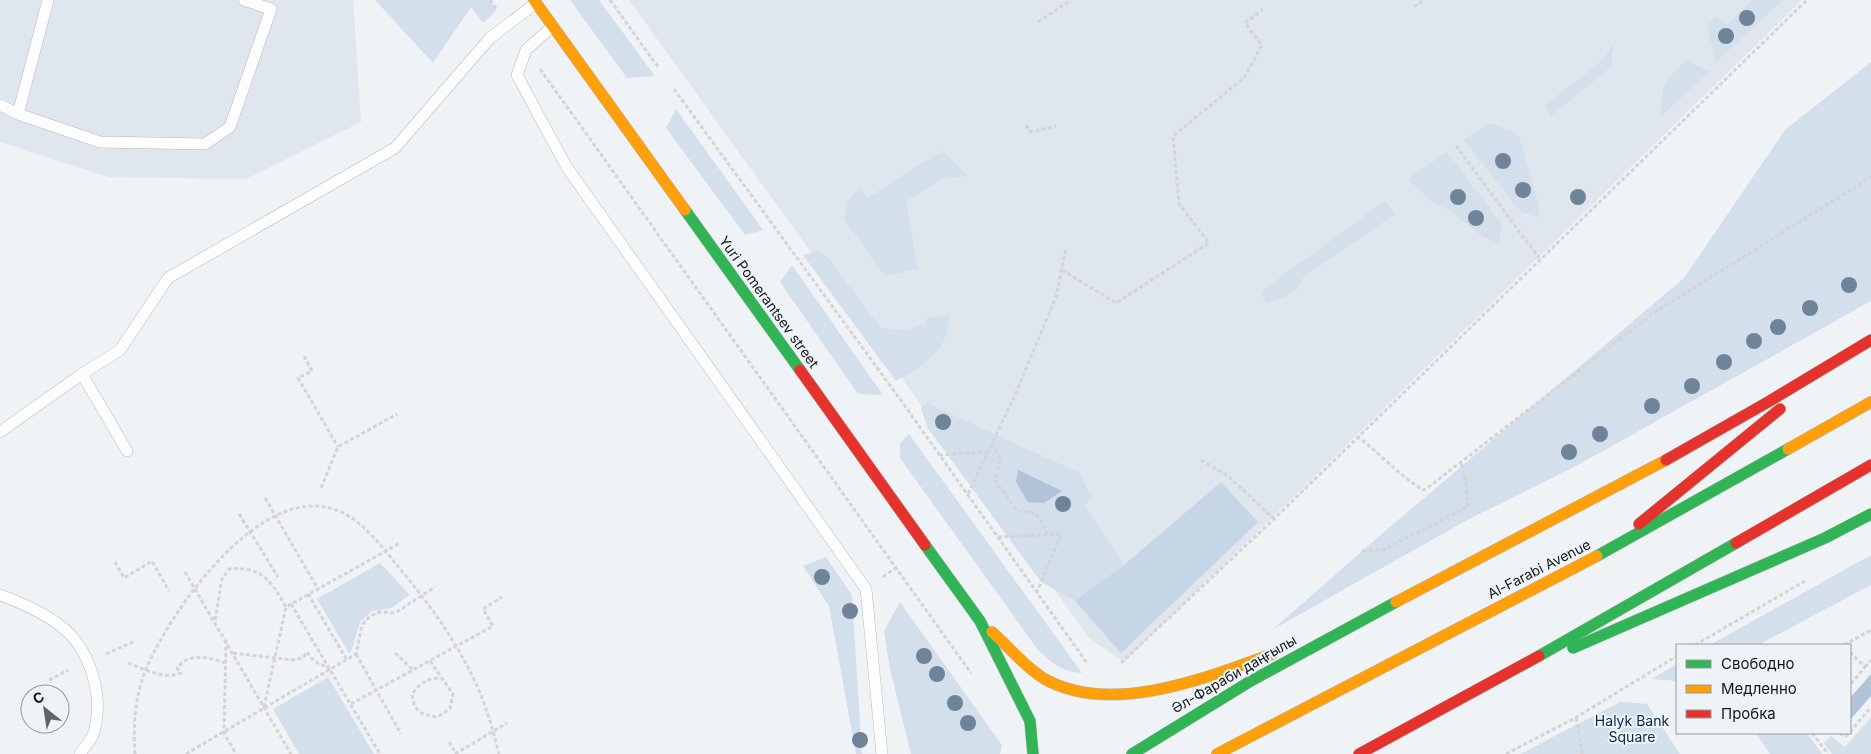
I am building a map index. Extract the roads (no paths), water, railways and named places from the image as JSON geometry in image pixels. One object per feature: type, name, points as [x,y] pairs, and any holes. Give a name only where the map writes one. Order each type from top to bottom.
[{"type":"main road","name":"Yuri Pomerantsev street","points":[[535,1],[980,621]]},
{"type":"main road","points":[[980,621],[1044,678],[1070,691],[1103,697],[1139,692],[1222,672],[1353,624],[1653,467],[1871,340]]},
{"type":"main road","points":[[1607,551],[1843,357]]},
{"type":"main road","name":"Al-Farabi Avenue","points":[[1217,754],[1326,695],[1607,551],[1871,402]]},
{"type":"main road","points":[[1359,754],[1498,680],[1871,465]]},
{"type":"main road","points":[[1498,680],[1825,538],[1871,514]]},
{"type":"main road","points":[[980,621],[1030,721],[1033,754]]},
{"type":"main road","name":"Әл-Фараби даңғылы","points":[[1132,754],[1188,716],[1353,624]]},
{"type":"lane","points":[[18,114],[48,0]]},
{"type":"lane","points":[[0,105],[18,114],[100,142],[205,144],[230,127],[271,9],[244,0]]},
{"type":"lane","points":[[0,432],[82,374],[120,350],[168,278],[395,148],[490,38],[535,1]]},
{"type":"lane","points":[[552,26],[526,50],[517,75],[566,166],[866,589],[882,754]]},
{"type":"lane","points":[[82,374],[127,451]]},
{"type":"lane","points":[[0,595],[27,605],[63,627],[89,661],[98,700],[92,736],[80,754]]},
{"type":"park label","name":"Halyk Bank Square","points":[[1632,730]]}]
